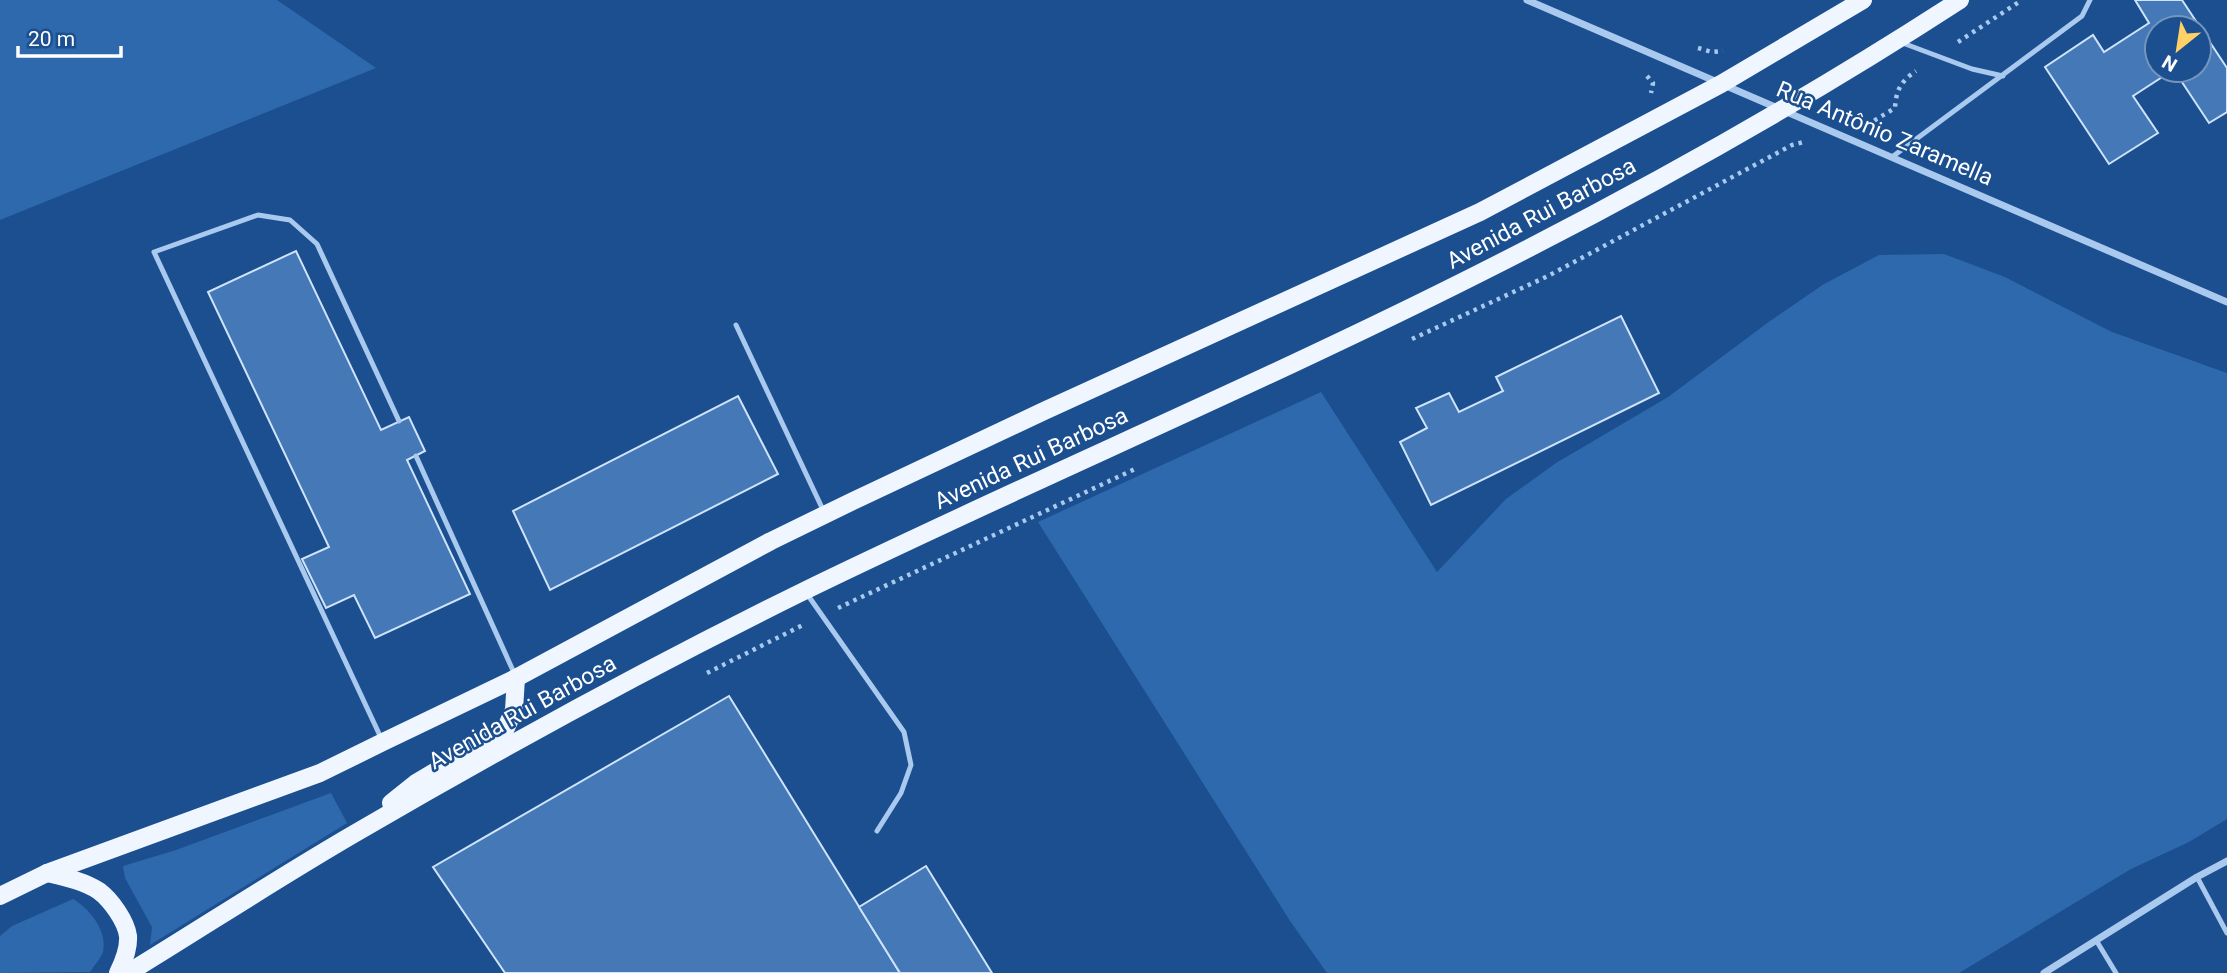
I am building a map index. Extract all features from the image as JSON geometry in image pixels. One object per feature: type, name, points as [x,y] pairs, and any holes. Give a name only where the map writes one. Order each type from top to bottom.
[{"type":"main road","name":"Avenida Rui Barbosa","points":[[0,896],[47,873],[320,773],[383,743],[516,678],[759,547],[825,515],[1032,416],[1480,212],[1721,84],[1863,0]]},
{"type":"main road","name":"Avenida Rui Barbosa","points":[[128,973],[356,832],[589,702],[805,591],[1288,366],[1476,275],[1783,110],[1960,0]]},
{"type":"main road","points":[[356,832],[416,783],[505,730],[514,710],[516,678]]},
{"type":"main road","points":[[47,873],[76,880],[99,892],[118,912],[128,936],[124,960],[118,973]]},
{"type":"street","name":"Rua Antônio Zaramella","points":[[1527,0],[2227,302]]},
{"type":"street","points":[[2044,973],[2227,861]]},
{"type":"lane","points":[[1892,157],[2082,16],[2091,0]]},
{"type":"lane","points":[[1897,41],[1972,69],[2003,76]]},
{"type":"lane","points":[[383,743],[154,252],[258,215],[290,220],[317,244],[399,421]]},
{"type":"lane","points":[[736,324],[825,515]]},
{"type":"lane","points":[[416,456],[516,678]]},
{"type":"lane","points":[[805,591],[904,732],[911,765],[901,793],[877,831]]},
{"type":"lane","points":[[2197,877],[2227,933]]},
{"type":"lane","points":[[2096,940],[2116,973]]},
{"type":"path","points":[[1895,108],[1895,94],[1903,80],[2022,0]]},
{"type":"path","points":[[1694,46],[1712,52],[1729,51]]},
{"type":"path","points":[[1410,340],[1559,270],[1792,145]]},
{"type":"path","points":[[700,677],[822,615],[1147,463]]},
{"type":"shaded area","points":[[0,0],[277,0],[376,68],[0,220]]},
{"type":"shaded area","points":[[1944,254],[2005,277],[2112,332],[2227,373],[2227,819],[2189,842],[2131,869],[1959,973],[1327,973],[1290,921],[1038,522],[1321,392],[1437,572],[1506,499],[1556,463],[1668,397],[1824,284],[1879,255]]},
{"type":"shaded area","points":[[331,793],[347,823],[150,945],[152,927],[125,878],[123,866],[176,850]]},
{"type":"shaded area","points":[[73,899],[91,914],[103,936],[103,952],[90,972],[0,973],[0,936],[12,926]]},
{"type":"building","points":[[2135,0],[2182,0],[2191,14],[2144,14]]},
{"type":"building","points":[[2143,27],[2143,84],[2151,84],[2133,96],[2158,133],[2109,164],[2045,67],[2093,35],[2104,52]]},
{"type":"building","points":[[2213,47],[2227,68],[2227,112],[2209,123],[2183,84],[2213,84]]},
{"type":"building","points":[[296,251],[381,430],[409,417],[425,451],[407,460],[470,594],[375,638],[354,595],[326,608],[302,559],[329,547],[208,292]]},
{"type":"building","points":[[1621,316],[1659,393],[1431,505],[1400,442],[1427,428],[1416,408],[1449,393],[1459,412],[1503,391],[1496,377]]},
{"type":"building","points":[[738,396],[778,474],[550,590],[513,511]]},
{"type":"building","points":[[729,696],[900,973],[505,973],[433,867]]},
{"type":"building","points":[[926,866],[992,973],[900,973],[859,907]]}]
